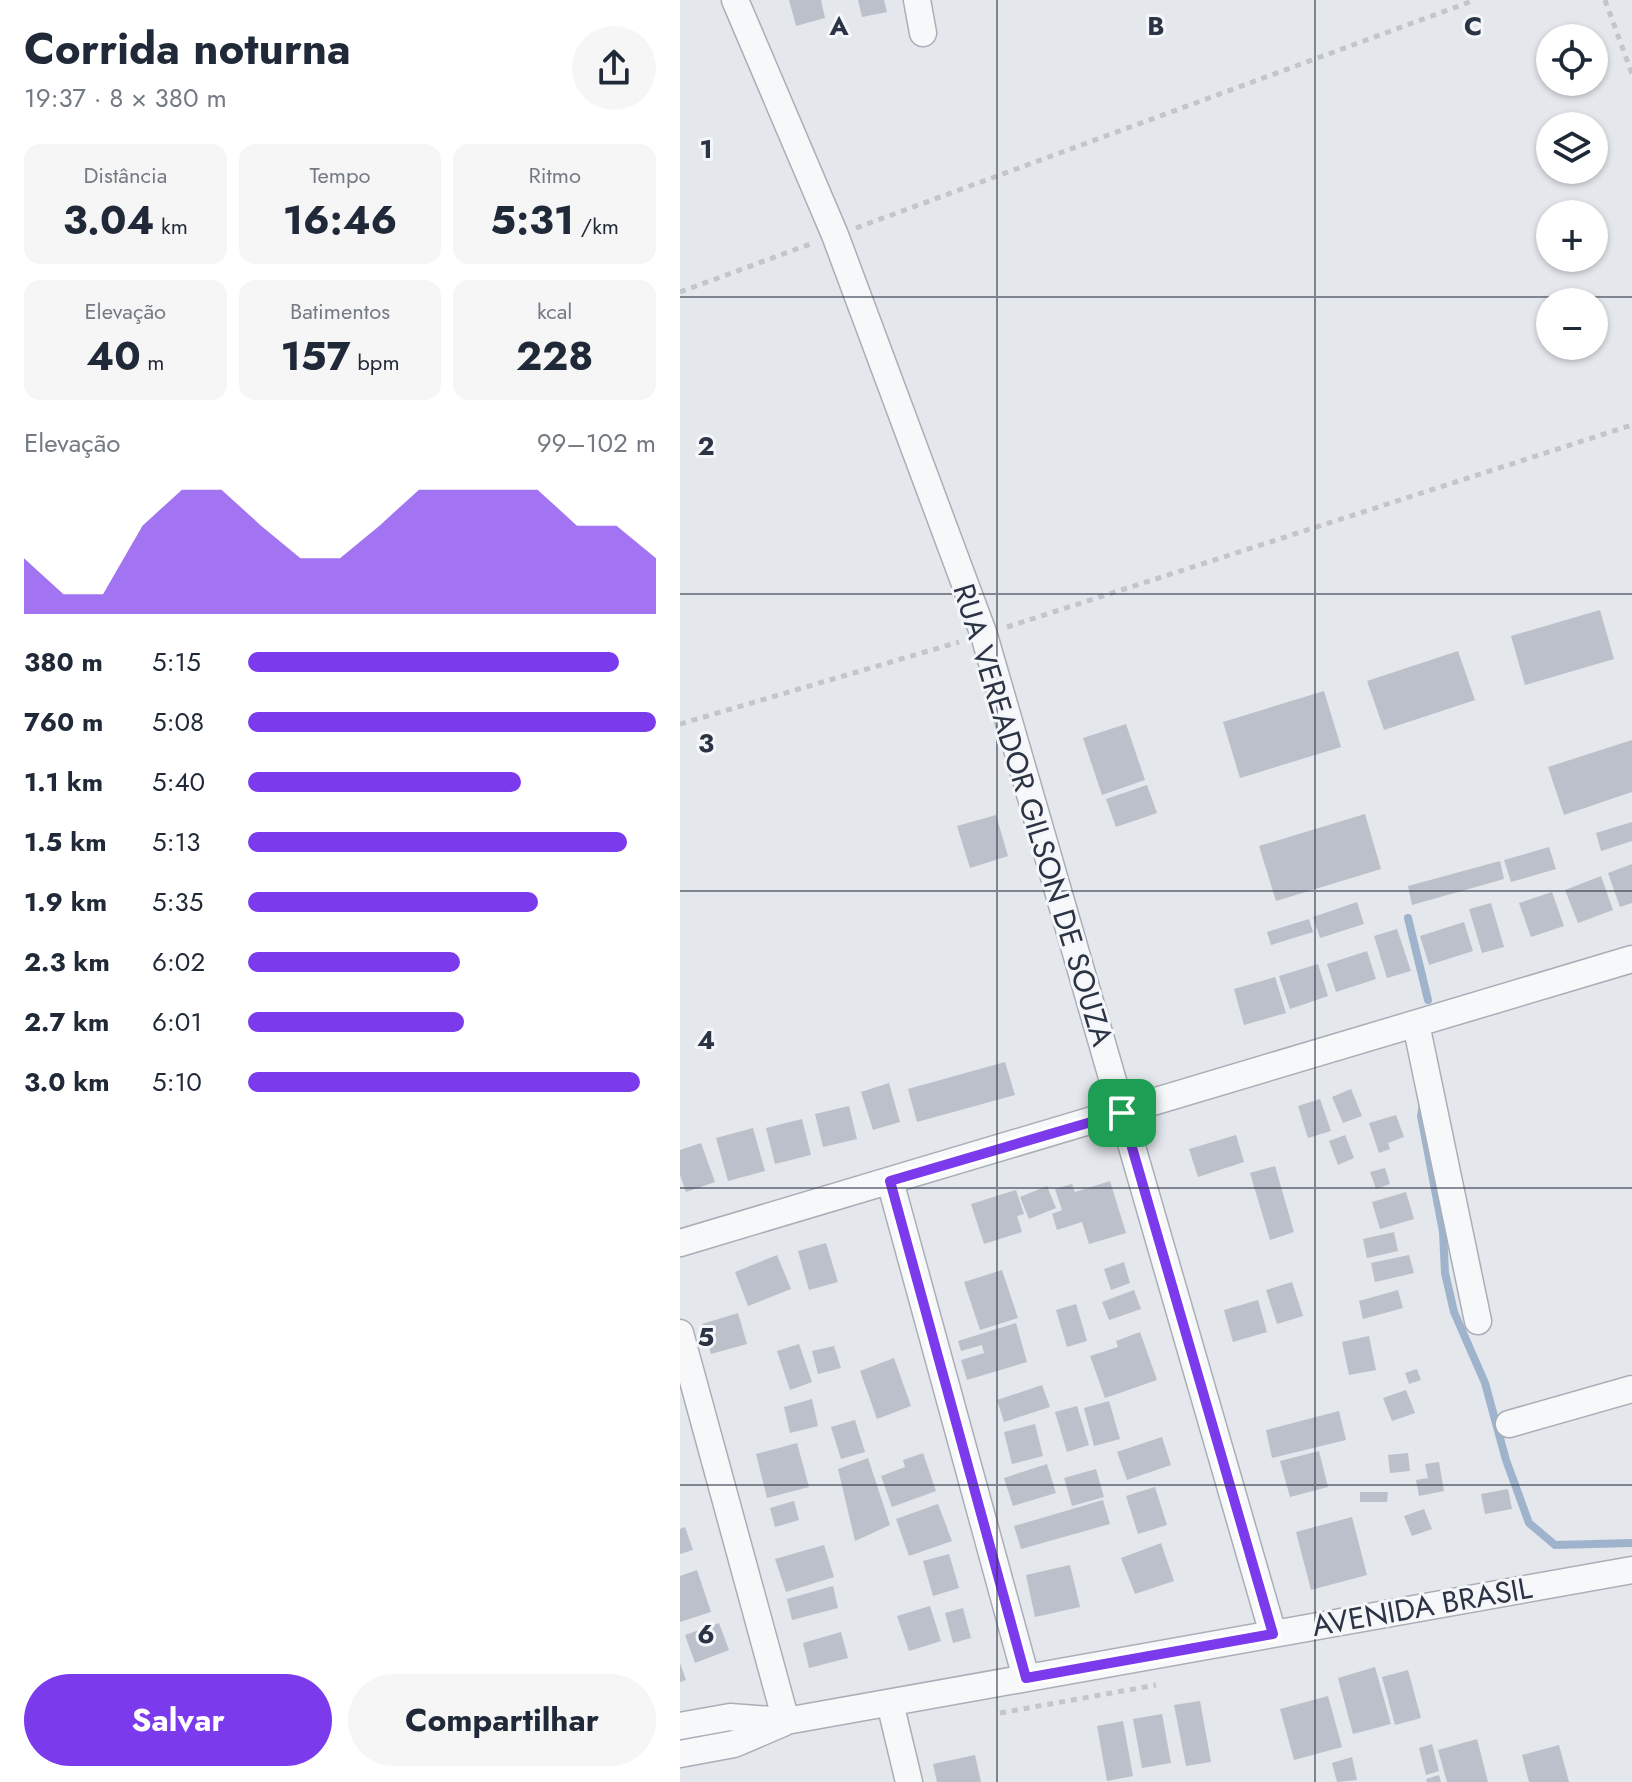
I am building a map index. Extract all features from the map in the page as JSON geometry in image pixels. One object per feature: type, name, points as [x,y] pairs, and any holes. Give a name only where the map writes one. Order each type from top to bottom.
[{"type":"street","name":"RUA VEREADOR GILSON DE SOUZA","points":[[735,0],[835,235],[984,635],[1273,1634]]},
{"type":"street","points":[[917,0],[923,33]]},
{"type":"street","points":[[680,1243],[1632,959]]},
{"type":"street","points":[[1416,1024],[1478,1321]]},
{"type":"street","points":[[890,1181],[1026,1678]]},
{"type":"street","points":[[680,1333],[786,1721]]},
{"type":"street","points":[[1509,1424],[1632,1389]]},
{"type":"street","name":"AVENIDA BRASIL","points":[[680,1726],[730,1717],[786,1721],[1632,1570]]},
{"type":"street","points":[[890,1703],[909,1782]]},
{"type":"street","name":"AVENIDA BRASIL","points":[[680,1754],[734,1744],[786,1721]]},
{"type":"path","points":[[680,292],[1475,0]]},
{"type":"path","points":[[1605,0],[1632,74]]},
{"type":"path","points":[[680,724],[984,635],[1632,425]]},
{"type":"building","points":[[789,0],[821,0],[825,18],[796,26]]},
{"type":"building","points":[[858,0],[884,0],[887,12],[862,17]]},
{"type":"building","points":[[1600,610],[1614,659],[1525,685],[1511,636]]},
{"type":"building","points":[[1458,651],[1475,700],[1384,730],[1367,681]]},
{"type":"building","points":[[1324,691],[1341,747],[1240,778],[1223,722]]},
{"type":"building","points":[[1126,724],[1145,780],[1102,795],[1083,738]]},
{"type":"building","points":[[1632,740],[1632,792],[1564,815],[1548,767]]},
{"type":"building","points":[[1147,785],[1157,813],[1116,827],[1106,799]]},
{"type":"building","points":[[1365,814],[1381,869],[1276,901],[1259,846]]},
{"type":"building","points":[[996,815],[1008,856],[970,868],[957,826]]},
{"type":"building","points":[[1632,822],[1632,841],[1601,851],[1596,833]]},
{"type":"building","points":[[1549,847],[1556,869],[1511,882],[1504,860]]},
{"type":"building","points":[[1500,861],[1504,879],[1412,905],[1408,886]]},
{"type":"building","points":[[1632,864],[1632,903],[1620,907],[1608,873]]},
{"type":"building","points":[[1601,876],[1613,910],[1578,923],[1565,890]]},
{"type":"building","points":[[1552,892],[1564,926],[1531,937],[1519,903]]},
{"type":"building","points":[[1357,902],[1364,924],[1320,938],[1313,917]]},
{"type":"building","points":[[1491,903],[1504,947],[1482,953],[1469,909]]},
{"type":"building","points":[[1309,919],[1313,932],[1271,945],[1267,932]]},
{"type":"building","points":[[1464,922],[1473,951],[1429,965],[1420,936]]},
{"type":"building","points":[[1397,929],[1411,971],[1387,978],[1374,936]]},
{"type":"building","points":[[1367,951],[1376,979],[1336,992],[1327,964]]},
{"type":"building","points":[[1318,964],[1328,996],[1290,1009],[1279,976]]},
{"type":"building","points":[[1275,977],[1286,1013],[1244,1025],[1234,989]]},
{"type":"building","points":[[1005,1062],[1015,1095],[917,1122],[908,1089]]},
{"type":"building","points":[[889,1083],[900,1122],[873,1130],[861,1092]]},
{"type":"building","points":[[1351,1089],[1362,1116],[1343,1123],[1332,1097]]},
{"type":"building","points":[[1320,1099],[1331,1131],[1308,1138],[1298,1106]]},
{"type":"building","points":[[849,1106],[857,1139],[823,1147],[815,1114]]},
{"type":"building","points":[[1396,1115],[1404,1137],[1388,1143],[1390,1149],[1379,1153],[1369,1123]]},
{"type":"building","points":[[802,1119],[811,1155],[775,1164],[766,1128]]},
{"type":"building","points":[[753,1128],[765,1171],[728,1181],[716,1138]]},
{"type":"building","points":[[1236,1135],[1244,1162],[1198,1177],[1189,1149]]},
{"type":"building","points":[[1345,1135],[1354,1158],[1338,1165],[1329,1141]]},
{"type":"building","points":[[701,1143],[715,1182],[686,1192],[680,1175],[680,1150]]},
{"type":"building","points":[[1275,1166],[1294,1232],[1270,1240],[1250,1173]]},
{"type":"building","points":[[1385,1168],[1390,1184],[1376,1189],[1370,1172]]},
{"type":"building","points":[[1110,1181],[1126,1233],[1089,1244],[1082,1222],[1057,1230],[1052,1214],[1062,1210],[1055,1189],[1072,1184],[1075,1192]]},
{"type":"building","points":[[1047,1186],[1056,1208],[1029,1219],[1020,1197]]},
{"type":"building","points":[[1016,1190],[1024,1214],[1017,1216],[1022,1232],[984,1244],[971,1204]]},
{"type":"building","points":[[1406,1192],[1414,1219],[1380,1229],[1372,1202]]},
{"type":"building","points":[[1394,1232],[1398,1251],[1367,1258],[1363,1239]]},
{"type":"building","points":[[826,1243],[838,1282],[809,1290],[798,1251]]},
{"type":"building","points":[[777,1255],[791,1289],[748,1306],[735,1272]]},
{"type":"building","points":[[1409,1255],[1414,1273],[1375,1282],[1371,1263]]},
{"type":"building","points":[[1124,1262],[1130,1283],[1111,1290],[1104,1269]]},
{"type":"building","points":[[1002,1270],[1018,1318],[980,1330],[964,1282]]},
{"type":"building","points":[[1292,1282],[1303,1316],[1277,1324],[1266,1290]]},
{"type":"building","points":[[1134,1290],[1141,1309],[1109,1320],[1102,1302]]},
{"type":"building","points":[[1398,1290],[1403,1308],[1363,1319],[1359,1301]]},
{"type":"building","points":[[1258,1300],[1267,1332],[1233,1342],[1224,1310]]},
{"type":"building","points":[[1076,1304],[1087,1341],[1067,1347],[1056,1310]]},
{"type":"building","points":[[738,1313],[747,1344],[711,1354],[702,1324]]},
{"type":"building","points":[[1016,1323],[1027,1362],[967,1380],[961,1360],[984,1353],[982,1345],[961,1351],[958,1341]]},
{"type":"building","points":[[1140,1332],[1157,1380],[1105,1398],[1090,1356],[1118,1347],[1116,1341]]},
{"type":"building","points":[[1369,1336],[1376,1370],[1349,1375],[1342,1342]]},
{"type":"building","points":[[799,1344],[812,1382],[790,1390],[777,1351]]},
{"type":"building","points":[[834,1346],[841,1368],[818,1374],[812,1351]]},
{"type":"building","points":[[894,1358],[911,1406],[877,1419],[860,1371]]},
{"type":"building","points":[[1417,1369],[1421,1380],[1409,1384],[1405,1373]]},
{"type":"building","points":[[1042,1385],[1050,1407],[1004,1422],[997,1400]]},
{"type":"building","points":[[1406,1390],[1415,1413],[1392,1421],[1383,1398]]},
{"type":"building","points":[[812,1399],[818,1426],[790,1433],[784,1407]]},
{"type":"building","points":[[1109,1401],[1120,1439],[1094,1446],[1084,1408]]},
{"type":"building","points":[[1077,1406],[1089,1445],[1067,1452],[1055,1412]]},
{"type":"building","points":[[1339,1411],[1346,1440],[1272,1458],[1266,1430]]},
{"type":"building","points":[[855,1420],[865,1452],[841,1459],[831,1427]]},
{"type":"building","points":[[1035,1424],[1043,1456],[1012,1464],[1004,1432]]},
{"type":"building","points":[[1162,1437],[1171,1465],[1127,1480],[1117,1452]]},
{"type":"building","points":[[797,1443],[809,1487],[767,1498],[756,1454]]},
{"type":"building","points":[[1319,1451],[1328,1487],[1290,1497],[1280,1461]]},
{"type":"building","points":[[923,1453],[936,1491],[892,1507],[881,1476],[905,1467],[903,1460]]},
{"type":"building","points":[[1408,1453],[1410,1471],[1390,1473],[1388,1455]]},
{"type":"building","points":[[868,1458],[890,1525],[855,1541],[838,1469]]},
{"type":"building","points":[[1439,1462],[1444,1491],[1419,1496],[1416,1480],[1428,1478],[1425,1464]]},
{"type":"building","points":[[1047,1464],[1056,1493],[1013,1506],[1004,1478]]},
{"type":"building","points":[[1096,1469],[1104,1497],[1072,1506],[1064,1478]]},
{"type":"building","points":[[1155,1487],[1167,1525],[1138,1534],[1126,1496]]},
{"type":"building","points":[[1508,1489],[1512,1509],[1485,1514],[1481,1494]]},
{"type":"building","points":[[1360,1492],[1388,1492],[1387,1502],[1360,1502]]},
{"type":"building","points":[[1103,1500],[1110,1524],[1021,1549],[1014,1526]]},
{"type":"building","points":[[794,1501],[799,1520],[775,1527],[770,1508]]},
{"type":"building","points":[[938,1504],[952,1541],[909,1556],[896,1519]]},
{"type":"building","points":[[1424,1509],[1432,1529],[1412,1536],[1404,1516]]},
{"type":"building","points":[[1352,1517],[1367,1575],[1311,1590],[1296,1532]]},
{"type":"building","points":[[685,1527],[693,1550],[680,1554],[680,1529]]},
{"type":"building","points":[[1161,1543],[1174,1581],[1135,1594],[1121,1558]]},
{"type":"building","points":[[824,1545],[834,1577],[786,1592],[775,1559]]},
{"type":"building","points":[[949,1554],[959,1588],[933,1596],[923,1561]]},
{"type":"building","points":[[1070,1565],[1080,1607],[1035,1617],[1026,1575]]},
{"type":"building","points":[[697,1570],[711,1612],[680,1622],[680,1576]]},
{"type":"building","points":[[833,1586],[838,1608],[792,1620],[787,1599]]},
{"type":"building","points":[[930,1606],[941,1641],[909,1651],[897,1616]]},
{"type":"building","points":[[963,1608],[971,1638],[953,1643],[945,1613]]},
{"type":"building","points":[[719,1623],[729,1650],[695,1663],[685,1635]]},
{"type":"building","points":[[841,1632],[848,1658],[809,1668],[803,1643]]},
{"type":"building","points":[[680,1663],[686,1680],[680,1682]]},
{"type":"building","points":[[1375,1667],[1391,1724],[1353,1734],[1338,1678]]},
{"type":"building","points":[[1408,1670],[1421,1718],[1395,1725],[1382,1677]]},
{"type":"building","points":[[1328,1696],[1342,1747],[1294,1760],[1280,1709]]},
{"type":"building","points":[[1200,1701],[1211,1762],[1186,1766],[1174,1705]]},
{"type":"building","points":[[1162,1714],[1171,1763],[1142,1768],[1133,1719]]},
{"type":"building","points":[[1123,1721],[1133,1776],[1107,1781],[1097,1726]]},
{"type":"building","points":[[1477,1739],[1488,1782],[1447,1782],[1438,1750]]},
{"type":"building","points":[[1432,1744],[1439,1771],[1426,1775],[1419,1748]]},
{"type":"building","points":[[1559,1745],[1569,1782],[1529,1782],[1522,1755]]},
{"type":"building","points":[[975,1755],[981,1782],[937,1782],[933,1764]]},
{"type":"building","points":[[1352,1757],[1357,1780],[1337,1782],[1332,1763]]},
{"type":"building","points":[[1439,1775],[1441,1782],[1427,1782],[1426,1779]]},
{"type":"waterway","points":[[1408,918],[1428,1000]]},
{"type":"waterway","points":[[1423,1103],[1421,1116],[1443,1232],[1445,1273],[1454,1312],[1485,1383],[1506,1460],[1529,1523],[1555,1545],[1632,1543]]},
{"type":"route","points":[[1122,1113],[1273,1634],[1026,1678],[890,1181],[1122,1113]]}]
